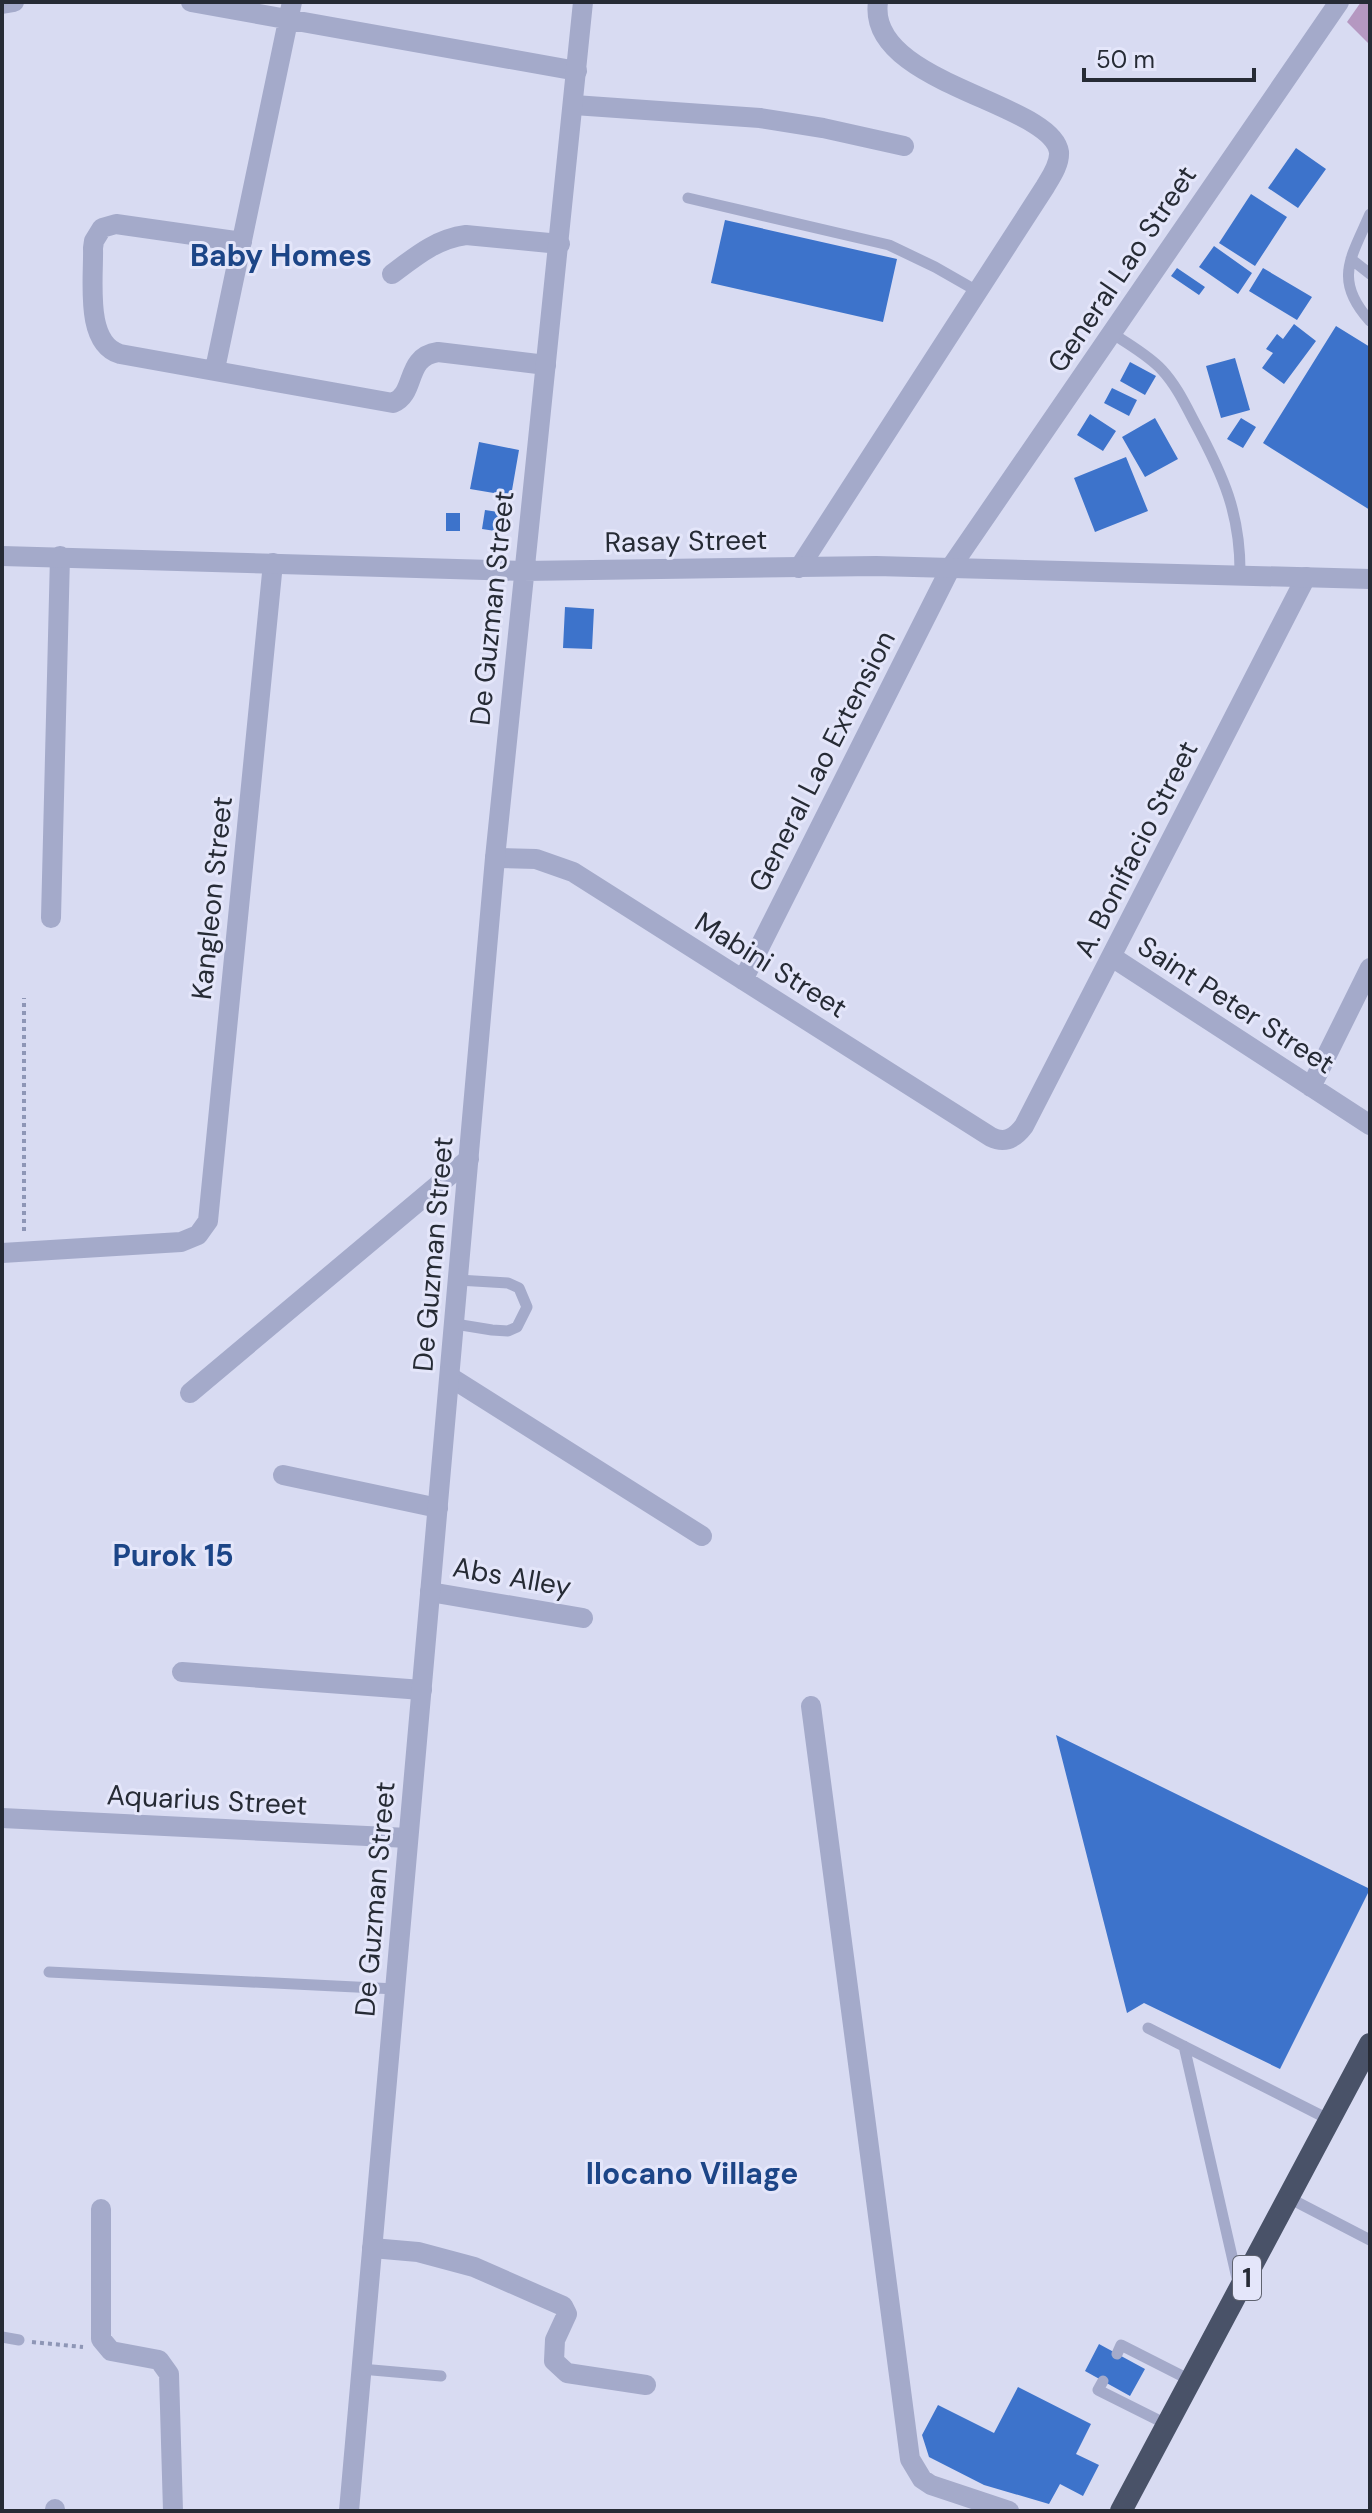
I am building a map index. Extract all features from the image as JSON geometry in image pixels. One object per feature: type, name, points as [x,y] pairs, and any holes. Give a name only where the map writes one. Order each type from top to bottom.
[{"type":"highway","name":"1","points":[[1121,2511],[1370,2044]]},
{"type":"street","points":[[2,4],[14,2]]},
{"type":"street","points":[[191,2],[290,12],[577,71]]},
{"type":"street","name":"De Guzman Street","points":[[349,2511],[495,858],[583,2]]},
{"type":"street","points":[[799,568],[1045,187],[1058,161],[1059,152],[1054,141],[1036,124],[934,76],[909,60],[879,24],[876,11],[878,2]]},
{"type":"street","name":"General Lao Street","points":[[951,567],[1339,2]]},
{"type":"street","points":[[215,369],[290,12]]},
{"type":"street","points":[[574,105],[760,118],[904,146]]},
{"type":"street","points":[[242,242],[116,224],[102,228],[94,241],[95,323],[102,344],[120,354],[393,403],[403,395],[413,369],[429,353],[546,365]]},
{"type":"street","points":[[392,274],[422,251],[452,237],[466,235],[560,244]]},
{"type":"street","name":"Rasay Street","points":[[2,556],[523,571],[951,567],[1370,579]]},
{"type":"street","points":[[51,918],[60,556]]},
{"type":"street","name":"Kangleon Street","points":[[24,1253],[181,1242],[198,1235],[208,1221],[273,563]]},
{"type":"street","name":"General Lao Extension","points":[[743,980],[951,567]]},
{"type":"street","name":"A. Bonifacio Street","points":[[1008,1140],[1024,1126],[1306,577]]},
{"type":"street","name":"Mabini Street","points":[[495,858],[536,859],[573,872],[991,1137],[1008,1140]]},
{"type":"street","name":"Saint Peter Street","points":[[1112,957],[1370,1125]]},
{"type":"street","points":[[1311,1087],[1370,968]]},
{"type":"street","points":[[190,1393],[469,1159]]},
{"type":"street","points":[[2,1253],[24,1253]]},
{"type":"street","points":[[450,1377],[702,1536]]},
{"type":"street","points":[[283,1475],[438,1508]]},
{"type":"street","name":"Abs Alley","points":[[430,1592],[583,1618]]},
{"type":"street","points":[[182,1672],[422,1690]]},
{"type":"street","points":[[811,1706],[910,2459],[922,2479],[931,2485],[1009,2511]]},
{"type":"street","name":"Aquarius Street","points":[[2,1818],[408,1838]]},
{"type":"street","points":[[101,2209],[100,2330],[105,2347],[119,2353],[159,2360],[169,2374],[173,2511]]},
{"type":"street","points":[[372,2248],[418,2252],[474,2267],[563,2306],[567,2314],[555,2340],[554,2361],[567,2373],[646,2385]]},
{"type":"lane","points":[[688,198],[879,242],[924,261],[977,291]]},
{"type":"lane","points":[[1370,214],[1351,259],[1348,276],[1349,292],[1370,321]]},
{"type":"lane","points":[[1351,259],[1370,274]]},
{"type":"lane","points":[[1112,333],[1149,358],[1174,384],[1219,468],[1237,521],[1240,576]]},
{"type":"lane","points":[[455,1324],[508,1331],[517,1327],[527,1307],[519,1288],[508,1283],[458,1280]]},
{"type":"lane","points":[[49,1972],[396,1989]]},
{"type":"lane","points":[[1148,2028],[1330,2120]]},
{"type":"lane","points":[[1184,2046],[1240,2291]]},
{"type":"lane","points":[[1289,2198],[1370,2240]]},
{"type":"lane","points":[[2,2337],[19,2340]]},
{"type":"lane","points":[[1117,2354],[1121,2345],[1192,2381]]},
{"type":"lane","points":[[361,2369],[441,2376]]},
{"type":"lane","points":[[1103,2381],[1098,2390],[1168,2425]]},
{"type":"path","points":[[24,998],[24,1253]]},
{"type":"path","points":[[19,2340],[105,2347]]},
{"type":"shaded area","points":[[1361,2],[1370,2],[1370,45],[1347,22]]},
{"type":"building","points":[[1296,148],[1326,169],[1298,208],[1268,188]]},
{"type":"building","points":[[1251,194],[1287,217],[1255,266],[1219,243]]},
{"type":"building","points":[[725,220],[897,259],[883,322],[711,283]]},
{"type":"building","points":[[1214,246],[1252,273],[1238,294],[1199,267]]},
{"type":"building","points":[[1177,268],[1205,287],[1199,295],[1171,276]]},
{"type":"building","points":[[1263,268],[1312,297],[1297,320],[1249,291]]},
{"type":"building","points":[[1294,324],[1316,341],[1284,384],[1262,368],[1273,353],[1266,349],[1277,334],[1283,339]]},
{"type":"building","points":[[1336,326],[1370,347],[1370,510],[1263,443]]},
{"type":"building","points":[[1235,358],[1250,410],[1221,418],[1206,366]]},
{"type":"building","points":[[1130,362],[1156,376],[1145,395],[1120,381]]},
{"type":"building","points":[[1112,388],[1137,400],[1129,416],[1104,403]]},
{"type":"building","points":[[1090,414],[1116,431],[1103,451],[1077,435]]},
{"type":"building","points":[[1155,418],[1178,459],[1145,477],[1122,437]]},
{"type":"building","points":[[1241,418],[1256,427],[1243,448],[1227,439]]},
{"type":"building","points":[[479,442],[519,450],[511,496],[470,489]]},
{"type":"building","points":[[1126,457],[1148,511],[1095,532],[1074,478]]},
{"type":"building","points":[[485,510],[505,513],[502,532],[482,529]]},
{"type":"building","points":[[446,513],[460,513],[460,531],[446,531]]},
{"type":"building","points":[[565,607],[594,609],[592,649],[563,648]]},
{"type":"building","points":[[1056,1735],[1370,1889],[1280,2069],[1144,2003],[1127,2013]]},
{"type":"building","points":[[1099,2344],[1145,2369],[1130,2396],[1085,2371]]},
{"type":"building","points":[[1018,2387],[1091,2424],[1076,2454],[1099,2465],[1083,2496],[1060,2484],[1049,2504],[984,2485],[929,2457],[922,2435],[938,2405],[994,2433]]},
{"type":"district","name":"Baby Homes","points":[[281,255]]},
{"type":"district","name":"Purok 15","points":[[173,1555]]},
{"type":"district","name":"Ilocano Village","points":[[692,2173]]}]
